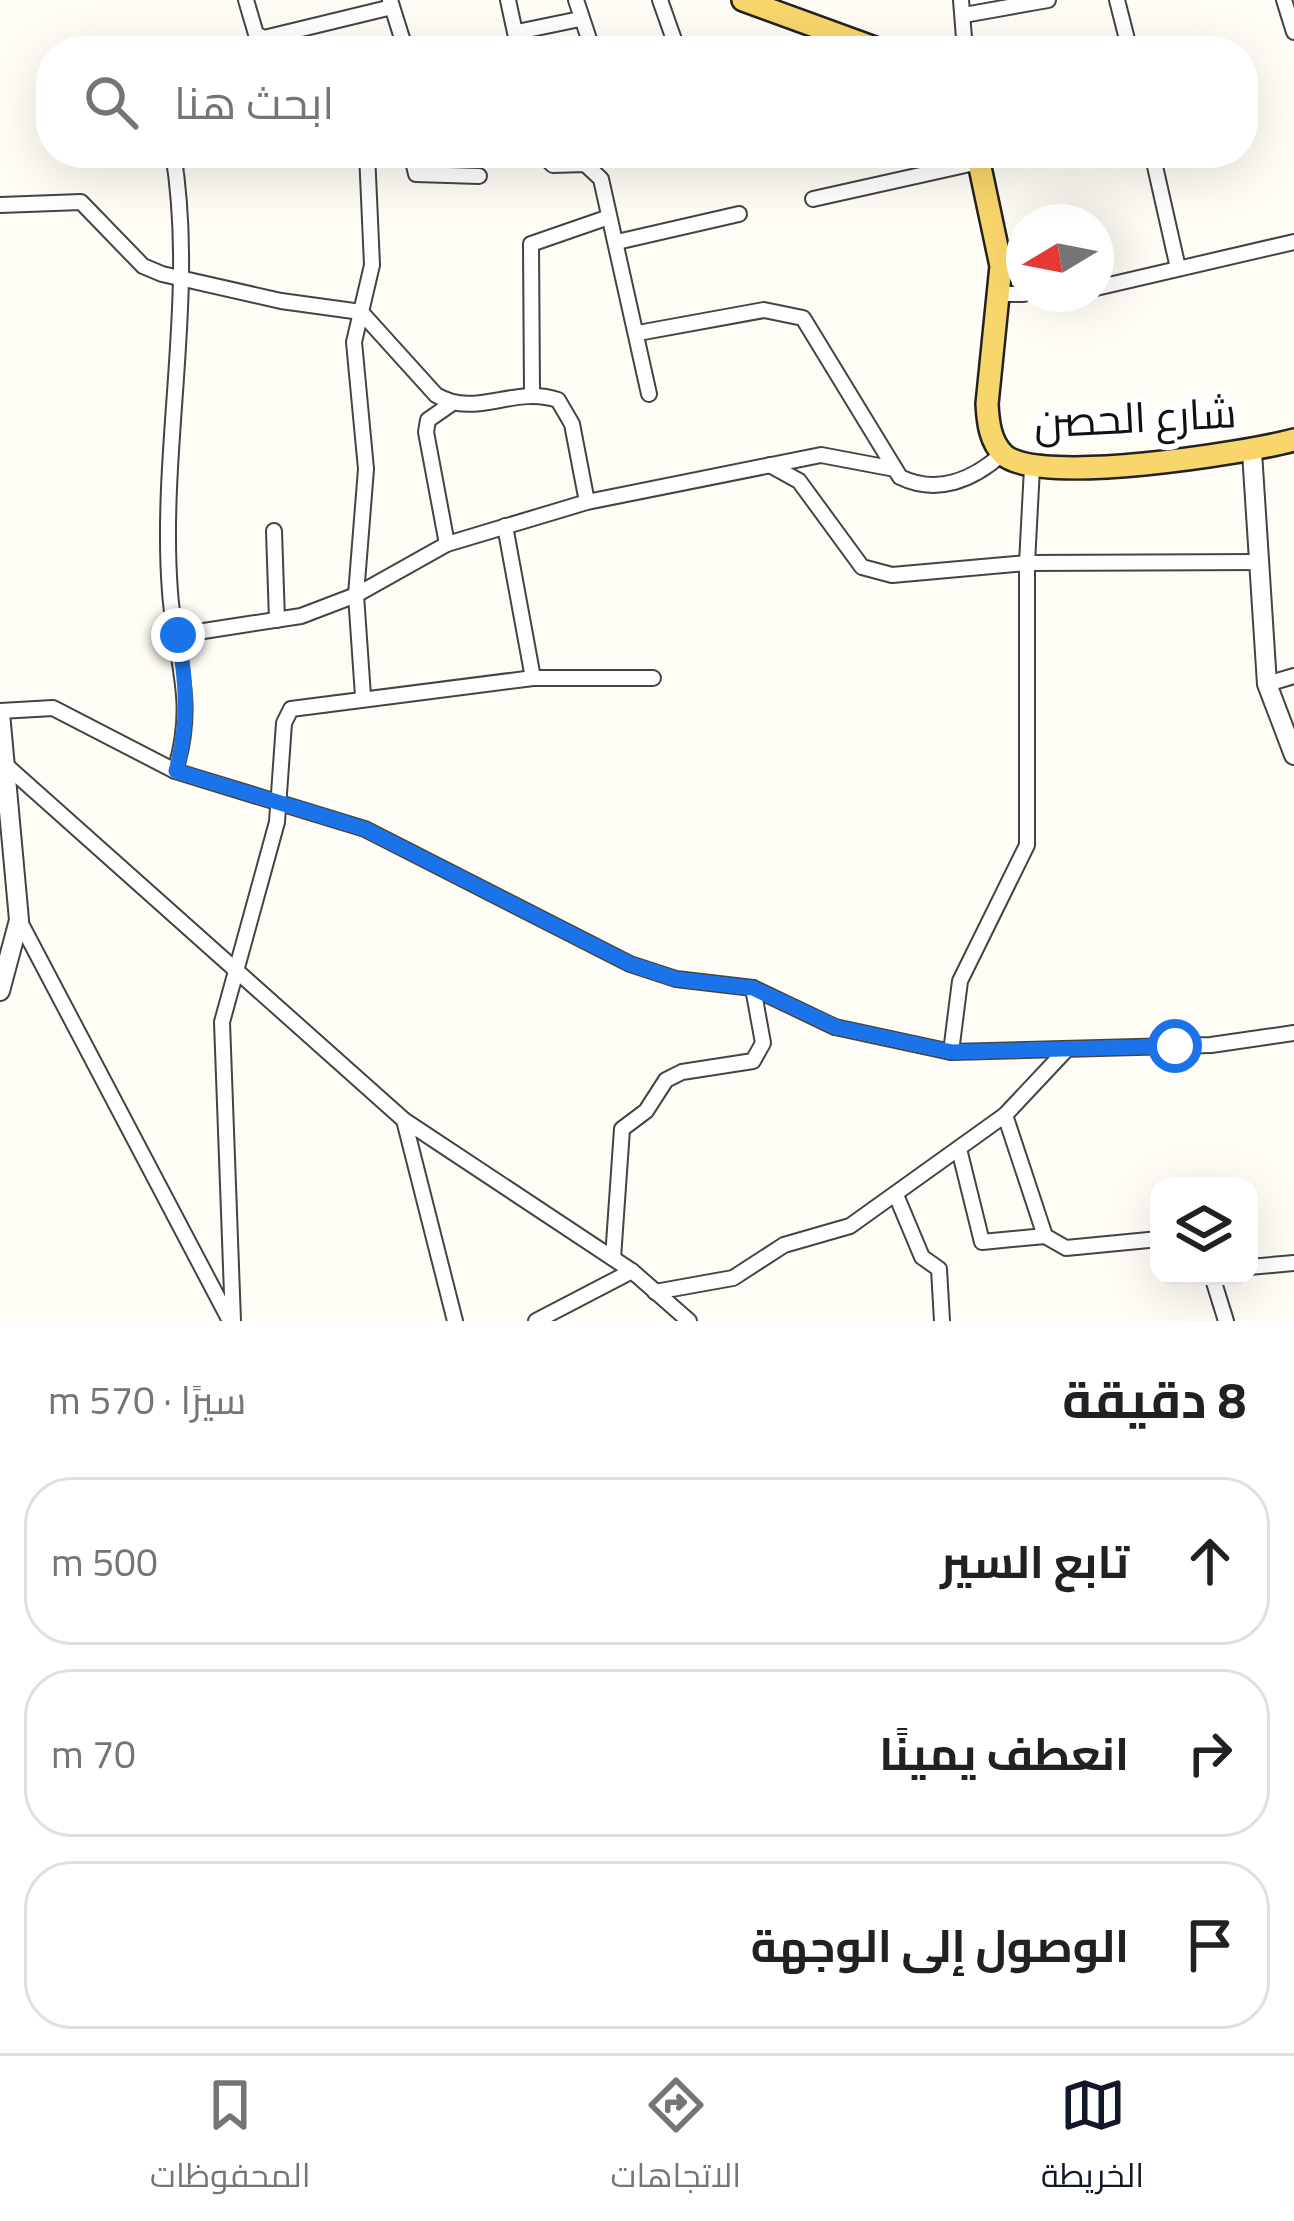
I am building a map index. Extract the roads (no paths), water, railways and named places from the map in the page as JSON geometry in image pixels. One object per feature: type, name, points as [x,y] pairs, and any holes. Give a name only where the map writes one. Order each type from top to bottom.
[{"type":"main road","points":[[742,0],[842,36]]},
{"type":"main road","name":"شارع الحصن","points":[[981,168],[1006,267]]},
{"type":"main road","name":"شارع الحصن","points":[[1009,312],[987,404],[988,426],[1002,454],[1032,469],[1252,452],[1294,440]]},
{"type":"street","points":[[246,0],[260,36]]},
{"type":"street","points":[[508,0],[517,36]]},
{"type":"street","points":[[576,0],[587,36]]},
{"type":"street","points":[[660,0],[673,36]]},
{"type":"street","points":[[963,7],[1048,0]]},
{"type":"street","points":[[1284,0],[1294,32]]},
{"type":"street","points":[[1122,1],[1128,36]]},
{"type":"street","points":[[272,36],[391,3],[401,36]]},
{"type":"street","points":[[517,32],[580,19]]},
{"type":"street","points":[[175,168],[180,276],[170,592],[187,684],[187,732],[176,771]]},
{"type":"street","points":[[363,697],[356,595],[366,517],[355,342],[372,265],[368,168]]},
{"type":"street","points":[[415,168],[416,174],[479,176]]},
{"type":"street","points":[[589,168],[601,179],[649,394]]},
{"type":"street","points":[[813,199],[938,168]]},
{"type":"street","points":[[1155,168],[1178,268]]},
{"type":"street","points":[[0,205],[81,202],[143,266],[281,302],[362,312],[436,395],[451,404],[466,406],[532,392],[558,400],[572,424],[587,502]]},
{"type":"street","points":[[617,242],[739,214]]},
{"type":"street","points":[[532,392],[530,244],[609,218]]},
{"type":"street","points":[[1114,284],[1294,242]]},
{"type":"street","points":[[638,333],[764,310],[803,318],[896,469],[919,485],[946,485],[984,470],[1002,454]]},
{"type":"street","points":[[447,544],[426,433],[428,420],[451,404]]},
{"type":"street","points":[[1252,452],[1267,684],[1294,755]]},
{"type":"street","points":[[178,635],[277,620],[356,595],[447,544],[587,502],[821,455],[896,469]]},
{"type":"street","points":[[769,464],[799,481],[862,566],[892,575],[1027,563],[1262,562]]},
{"type":"street","points":[[952,1052],[960,981],[1027,845],[1027,563],[1032,469]]},
{"type":"street","points":[[505,526],[533,678]]},
{"type":"street","points":[[274,531],[277,620]]},
{"type":"street","points":[[1267,684],[1294,676]]},
{"type":"street","points":[[231,1321],[222,1022],[234,964],[278,822],[275,805],[291,709],[533,678],[653,678]]},
{"type":"street","points":[[0,991],[19,920],[0,712],[53,708],[176,771],[365,829],[630,964],[676,979],[753,988],[836,1027],[952,1052],[1211,1045],[1294,1033]]},
{"type":"street","points":[[8,767],[404,1120],[632,1270],[688,1321]]},
{"type":"street","points":[[19,920],[231,1321]]},
{"type":"street","points":[[613,1258],[622,1129],[646,1111],[667,1080],[682,1072],[754,1061],[764,1043],[753,988]]},
{"type":"street","points":[[655,1292],[733,1278],[784,1245],[850,1226],[1005,1115],[1067,1049]]},
{"type":"street","points":[[1005,1115],[1046,1236]]},
{"type":"street","points":[[404,1120],[455,1321]]},
{"type":"street","points":[[958,1149],[982,1243],[1046,1236],[1066,1248],[1150,1240]]},
{"type":"street","points":[[896,1195],[908,1212],[922,1258],[939,1269],[941,1321]]},
{"type":"street","points":[[1258,1266],[1294,1263]]},
{"type":"street","points":[[536,1321],[632,1270]]},
{"type":"street","points":[[1215,1285],[1226,1321]]}]
